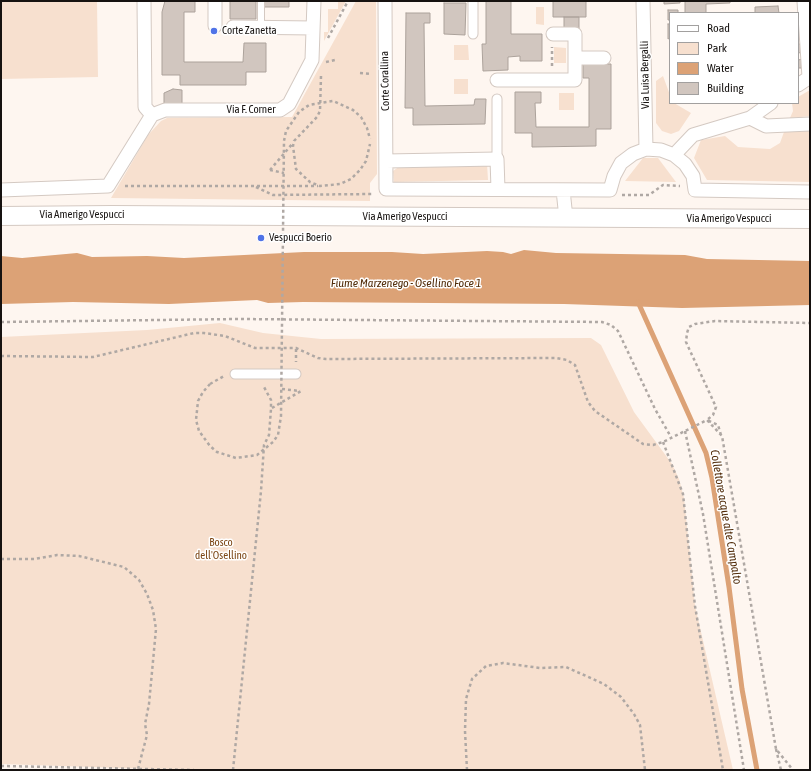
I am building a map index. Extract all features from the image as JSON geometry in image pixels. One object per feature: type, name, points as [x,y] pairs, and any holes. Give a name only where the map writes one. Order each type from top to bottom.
[{"type":"main road","name":"Via Amerigo Vespucci","points":[[1,216],[810,219]]},
{"type":"street","points":[[1,190],[108,186],[152,115],[145,107],[144,1]]},
{"type":"street","points":[[215,1],[215,26]]},
{"type":"street","name":"Via F. Corner","points":[[152,115],[165,110],[280,110],[289,104],[312,60],[314,1]]},
{"type":"street","name":"Corte Corallina","points":[[384,1],[386,189]]},
{"type":"street","points":[[472,1],[473,34]]},
{"type":"street","name":"Via Luisa Bergalli","points":[[643,1],[646,149]]},
{"type":"street","points":[[799,84],[810,77],[804,1]]},
{"type":"street","points":[[233,27],[313,28]]},
{"type":"street","points":[[497,80],[551,80],[575,83],[575,34],[553,34]]},
{"type":"street","points":[[575,58],[604,58]]},
{"type":"street","points":[[497,99],[498,189]]},
{"type":"street","points":[[674,155],[694,135],[750,118],[770,104]]},
{"type":"street","points":[[750,118],[766,126],[810,124]]},
{"type":"street","points":[[386,189],[610,190],[614,176],[621,163],[632,154],[646,149],[661,150],[674,155],[685,164],[693,176],[695,188],[810,192]]},
{"type":"street","points":[[386,161],[497,159]]},
{"type":"street","points":[[563,190],[566,218]]},
{"type":"street","points":[[235,374],[296,374]]},
{"type":"lane","points":[[260,2],[261,27]]},
{"type":"path","points":[[325,44],[348,1]]},
{"type":"path","points":[[551,80],[553,34]]},
{"type":"path","points":[[284,172],[270,170],[294,141],[317,117],[320,111],[321,72]]},
{"type":"path","points":[[108,186],[255,186],[320,186],[340,184],[351,179],[360,170],[366,161],[370,150],[370,139],[367,128],[361,117],[353,110],[333,101],[321,102],[309,105],[299,112],[286,131],[284,172],[283,241],[282,390],[281,425],[278,435],[273,442],[257,455],[236,458],[217,452],[210,446],[199,431],[196,420],[198,401],[203,392],[218,378],[235,374]]},
{"type":"path","points":[[294,141],[293,146],[296,169],[310,182],[320,186]]},
{"type":"path","points":[[610,190],[611,195],[649,195],[663,185],[695,188]]},
{"type":"path","points":[[255,186],[273,195],[372,194],[386,189]]},
{"type":"path","points":[[283,241],[297,241],[297,237]]},
{"type":"path","points":[[1,322],[238,318],[602,322],[611,325],[618,332],[655,409],[671,437]]},
{"type":"path","points":[[1,356],[93,357],[194,333],[204,333],[225,336],[255,348],[296,348],[318,358],[326,359],[556,358],[567,360],[575,365],[588,402],[595,411],[643,444],[653,445],[663,442],[707,420],[713,415],[716,407],[686,342],[689,327],[695,324],[715,322],[810,323]]},
{"type":"path","points":[[233,770],[261,491],[264,445],[268,435],[271,409],[271,400],[262,383]]},
{"type":"path","points":[[271,409],[301,391],[282,390]]},
{"type":"path","points":[[707,420],[718,425],[725,445],[781,770]]},
{"type":"path","points":[[684,431],[703,514],[744,770]]},
{"type":"path","points":[[663,442],[683,494],[695,606],[723,770]]},
{"type":"path","points":[[1,559],[34,559],[57,554],[79,556],[124,567],[138,580],[147,594],[153,610],[156,629],[149,704],[145,724],[147,735],[138,769]]},
{"type":"path","points":[[467,770],[465,731],[466,699],[472,679],[486,666],[503,663],[540,668],[553,666],[566,668],[604,684],[621,697],[634,714],[640,725],[645,770]]},
{"type":"path","points":[[776,748],[793,770]]},
{"type":"path","points":[[1,766],[194,770]]},
{"type":"green space","points":[[1,1],[97,1],[98,77],[1,79]]},
{"type":"green space","points":[[338,1],[346,1],[324,41],[324,32],[328,32],[328,9],[338,9]]},
{"type":"green space","points":[[356,1],[376,1],[377,174],[370,183],[370,201],[111,198],[148,135],[161,121],[167,118],[292,117]]},
{"type":"green space","points":[[536,7],[544,7],[544,25],[536,24]]},
{"type":"green space","points":[[454,45],[468,45],[469,60],[454,60]]},
{"type":"green space","points":[[554,47],[566,48],[566,63],[554,63]]},
{"type":"green space","points":[[663,76],[669,92],[669,104],[676,104],[691,113],[679,131],[671,134],[662,131],[656,123],[656,81]]},
{"type":"green space","points":[[454,79],[468,79],[468,94],[454,94]]},
{"type":"green space","points":[[810,90],[810,116],[790,118],[793,111],[792,104],[799,104],[799,96]]},
{"type":"green space","points":[[559,93],[574,93],[574,110],[559,110]]},
{"type":"green space","points":[[810,131],[810,182],[707,180],[694,158],[701,140],[725,136],[738,147],[770,149],[780,143],[784,132]]},
{"type":"green space","points":[[643,158],[658,158],[676,182],[625,181]]},
{"type":"green space","points":[[487,164],[488,180],[394,182],[393,171],[400,166]]},
{"type":"green space","name":"Bosco dell'Osellino","points":[[220,323],[263,333],[321,339],[591,338],[601,345],[634,412],[672,464],[679,479],[684,498],[695,606],[733,770],[181,770],[1,764],[1,337],[147,330]]},
{"type":"water","name":"Fiume Marzenego - Osellino Foce 1","points":[[524,250],[556,253],[685,255],[707,259],[810,261],[810,305],[682,308],[564,304],[268,303],[257,300],[169,304],[73,302],[1,304],[1,256],[22,258],[77,253],[92,257],[147,256],[184,258],[304,252],[392,252],[423,254],[487,251],[511,254]]},
{"type":"building","points":[[165,1],[195,1],[195,12],[184,12],[184,62],[243,62],[244,43],[266,43],[266,72],[246,72],[246,85],[180,85],[180,75],[162,75],[162,12]]},
{"type":"building","points":[[230,1],[256,1],[256,19],[230,19]]},
{"type":"building","points":[[264,1],[289,1],[289,7],[264,7]]},
{"type":"building","points":[[486,1],[511,1],[511,34],[542,34],[542,61],[520,61],[520,56],[508,57],[508,70],[483,71],[482,44],[486,44]]},
{"type":"building","points":[[553,1],[586,1],[586,17],[553,17]]},
{"type":"building","points":[[664,1],[680,1],[680,3],[664,4]]},
{"type":"building","points":[[685,1],[730,1],[730,3],[706,4],[706,12],[685,12]]},
{"type":"building","points":[[444,3],[466,3],[465,35],[444,34]]},
{"type":"building","points":[[778,6],[779,12],[755,12],[755,7]]},
{"type":"building","points":[[668,10],[678,10],[678,12],[669,12],[668,20]]},
{"type":"building","points":[[406,13],[430,13],[430,23],[424,23],[425,106],[474,105],[475,99],[486,99],[485,124],[413,125],[413,108],[405,108]]},
{"type":"building","points":[[564,17],[579,17],[579,32],[564,32]]},
{"type":"building","points":[[668,24],[669,24],[669,38]]},
{"type":"building","points":[[802,28],[803,38],[799,38],[799,29]]},
{"type":"building","points":[[799,44],[802,44],[804,52],[799,53]]},
{"type":"building","points":[[803,59],[804,68],[799,68],[799,60]]},
{"type":"building","points":[[583,64],[611,64],[611,129],[596,129],[596,146],[532,147],[532,133],[515,133],[515,92],[541,92],[541,103],[535,103],[536,127],[589,127],[589,78],[583,78]]},
{"type":"building","points":[[173,89],[182,90],[182,105],[164,105],[164,93]]},
{"type":"waterway","name":"Collettore acque alte Campalto","points":[[638,302],[706,453],[712,478],[729,587],[742,689],[757,770]]},
{"type":"place","name":"Corte Zanetta","points":[[214,31]]},
{"type":"place","name":"Vespucci Boerio","points":[[261,238]]}]
